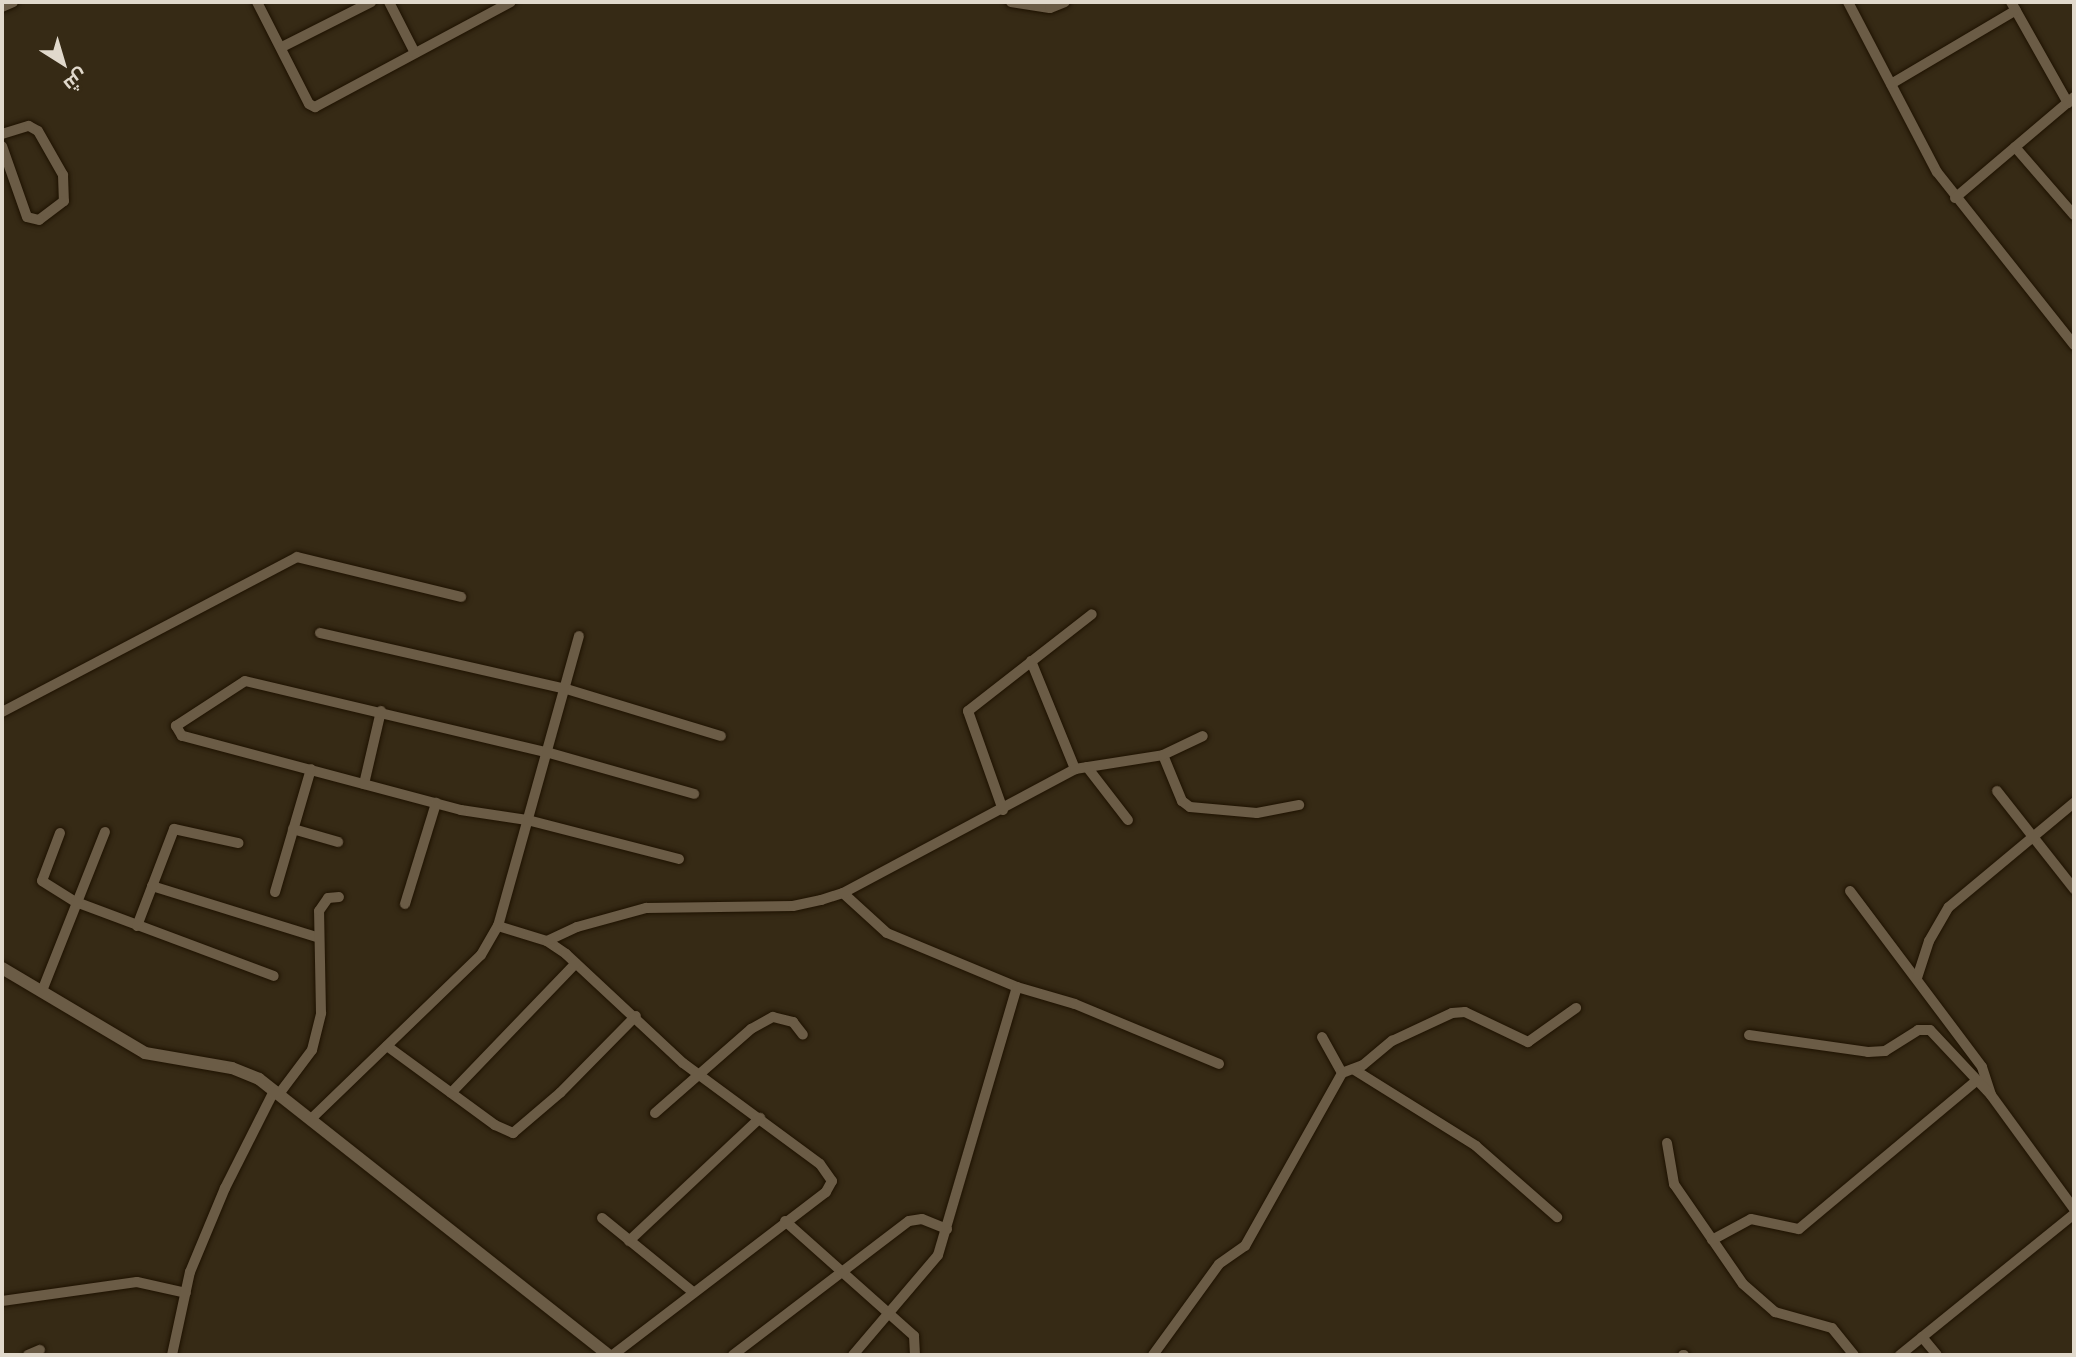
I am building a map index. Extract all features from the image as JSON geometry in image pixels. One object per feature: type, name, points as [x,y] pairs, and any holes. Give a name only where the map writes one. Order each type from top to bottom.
[{"type":"street","points":[[2,7],[13,2]]},
{"type":"street","points":[[257,2],[309,104],[315,107],[511,2]]},
{"type":"street","points":[[282,47],[371,2]]},
{"type":"street","points":[[389,2],[415,53]]},
{"type":"street","points":[[1011,2],[1050,8],[1065,2]]},
{"type":"street","points":[[1848,2],[1955,198],[2074,345]]},
{"type":"street","points":[[1891,84],[2013,6],[2071,100],[1955,198]]},
{"type":"street","points":[[2,134],[29,126],[38,131],[63,175],[64,201],[39,220],[27,217],[2,146]]},
{"type":"street","points":[[2015,147],[2072,208]]},
{"type":"street","points":[[2064,333],[2074,324]]},
{"type":"street","points":[[2,712],[297,557],[461,597]]},
{"type":"street","points":[[1003,810],[968,711],[1092,614]]},
{"type":"street","points":[[320,633],[563,688],[721,737]]},
{"type":"street","points":[[311,1119],[481,955],[498,926],[579,636]]},
{"type":"street","points":[[1031,661],[1075,769]]},
{"type":"street","points":[[679,859],[527,820],[436,803],[182,736],[176,726],[245,681],[382,711],[546,752],[694,794]]},
{"type":"street","points":[[365,784],[382,711]]},
{"type":"street","points":[[547,940],[577,927],[646,908],[793,906],[843,893],[1003,810],[1075,769],[1163,755],[1203,736]]},
{"type":"street","points":[[1163,755],[1182,801],[1190,807],[1257,813],[1299,805]]},
{"type":"street","points":[[1087,766],[1128,820]]},
{"type":"street","points":[[275,892],[311,769]]},
{"type":"street","points":[[1997,791],[2074,889]]},
{"type":"street","points":[[405,904],[436,803]]},
{"type":"street","points":[[1917,978],[1929,941],[1949,907],[2074,803]]},
{"type":"street","points":[[137,926],[174,829],[239,843]]},
{"type":"street","points":[[293,829],[338,842]]},
{"type":"street","points":[[42,991],[104,832]]},
{"type":"street","points":[[60,833],[41,879],[76,902],[274,976]]},
{"type":"street","points":[[152,886],[317,937]]},
{"type":"street","points":[[1850,891],[1982,1068],[1991,1095]]},
{"type":"street","points":[[843,893],[852,906],[887,933],[1017,987],[1088,1009],[1219,1064]]},
{"type":"street","points":[[172,1355],[186,1293],[225,1188],[276,1092],[312,1051],[321,1013],[323,965],[317,937],[322,903],[339,897]]},
{"type":"street","points":[[2,968],[145,1053],[232,1068],[276,1092],[611,1355],[826,1192],[832,1181],[820,1164],[698,1072],[576,962],[547,940],[498,926]]},
{"type":"street","points":[[451,1093],[576,962]]},
{"type":"street","points":[[853,1355],[938,1255],[1017,987]]},
{"type":"street","points":[[1153,1355],[1219,1264],[1245,1246],[1347,1071],[1392,1041],[1452,1013],[1465,1012],[1528,1042],[1576,1008]]},
{"type":"street","points":[[387,1046],[451,1093],[513,1133],[560,1093],[636,1016]]},
{"type":"street","points":[[655,1112],[698,1072],[773,1017],[793,1022],[803,1035]]},
{"type":"street","points":[[1749,1035],[1868,1052],[1885,1051],[1924,1028],[1936,1034],[1991,1095],[2074,1209]]},
{"type":"street","points":[[1322,1037],[1347,1071],[1476,1146],[1557,1217]]},
{"type":"street","points":[[1712,1240],[1751,1219],[1799,1229],[1976,1081]]},
{"type":"street","points":[[629,1241],[760,1118]]},
{"type":"street","points":[[1667,1143],[1674,1184],[1712,1240],[1766,1308],[1832,1328],[1854,1355]]},
{"type":"street","points":[[1900,1355],[2074,1214]]},
{"type":"street","points":[[602,1217],[693,1292]]},
{"type":"street","points":[[733,1355],[909,1221],[922,1219],[947,1229]]},
{"type":"street","points":[[785,1221],[890,1311],[914,1336],[915,1355]]},
{"type":"street","points":[[2,1301],[137,1282],[186,1293]]},
{"type":"street","points":[[1922,1337],[1937,1355]]},
{"type":"street","points":[[28,1355],[40,1350]]}]
